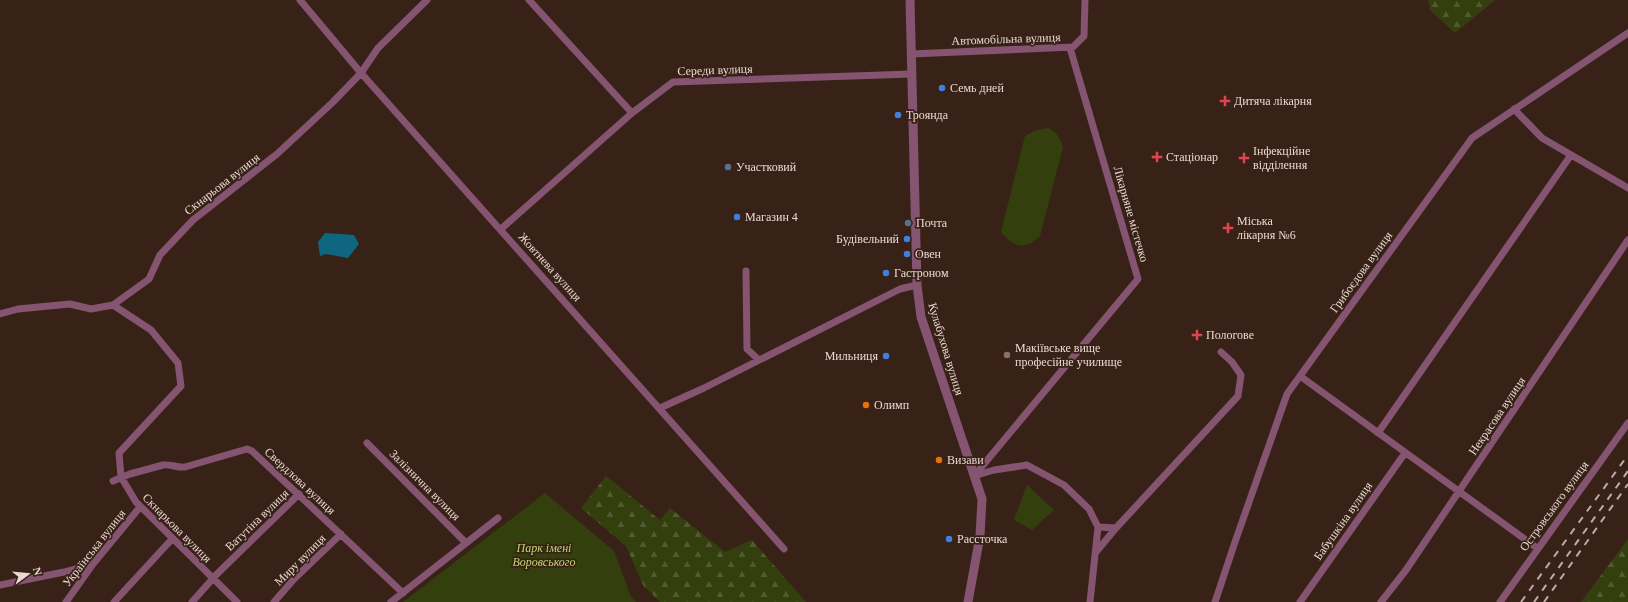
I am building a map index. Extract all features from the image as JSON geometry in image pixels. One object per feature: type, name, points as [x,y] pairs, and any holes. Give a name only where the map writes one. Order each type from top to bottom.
[{"type":"street","name":"Жовтнева вулиця","points":[[300,0],[361,73],[784,549]]},
{"type":"street","name":"Скнарьова вулиця","points":[[237,602],[140,507],[120,477],[119,453],[181,386],[178,363],[151,330],[112,305],[149,279],[160,256],[193,220],[277,154],[333,102],[361,73],[378,48],[427,0]]},
{"type":"street","points":[[528,0],[632,113]]},
{"type":"street","name":"Кулабухова вулиця","points":[[910,0],[917,285],[921,317],[982,500],[980,536],[968,602]]},
{"type":"street","name":"Автомобільна вулиця","points":[[911,54],[1070,48],[1084,36],[1085,0]]},
{"type":"street","name":"Грибоєдова вулиця","points":[[1215,602],[1287,394],[1472,138],[1628,33]]},
{"type":"street","name":"Лікарняне містечко","points":[[974,476],[1138,279],[1070,48]]},
{"type":"street","name":"Середи вулиця","points":[[501,229],[632,113],[673,82],[912,74]]},
{"type":"street","points":[[1514,109],[1542,138],[1628,188]]},
{"type":"street","points":[[1378,433],[1571,155]]},
{"type":"street","name":"Некрасова вулиця","points":[[1381,602],[1406,570],[1628,240]]},
{"type":"street","points":[[746,271],[748,350],[759,360]]},
{"type":"street","points":[[660,408],[900,289],[917,285]]},
{"type":"street","points":[[0,314],[18,309],[70,304],[91,309],[112,305]]},
{"type":"street","points":[[1096,552],[1116,528],[1238,396],[1241,375],[1232,362],[1221,352]]},
{"type":"street","points":[[1300,376],[1537,548]]},
{"type":"street","name":"Островського вулиця","points":[[1500,602],[1537,548],[1628,423]]},
{"type":"street","name":"Залізнична вулиця","points":[[367,443],[466,543]]},
{"type":"street","name":"Свердлова вулиця","points":[[113,481],[120,477],[163,465],[168,464],[179,468],[185,467],[247,449],[252,451],[299,494],[402,593]]},
{"type":"street","name":"Бабушкіна вулиця","points":[[1300,602],[1405,453]]},
{"type":"street","points":[[974,476],[994,470],[1027,465],[1057,480],[1089,509],[1098,527],[1090,602]]},
{"type":"street","name":"Ватутіна вулиця","points":[[192,602],[212,579],[299,494]]},
{"type":"street","name":"Українська вулиця","points":[[66,602],[93,564],[140,507]]},
{"type":"street","points":[[390,602],[498,518]]},
{"type":"street","points":[[1098,527],[1116,528]]},
{"type":"street","name":"Миру вулиця","points":[[274,602],[294,579],[341,534]]},
{"type":"street","points":[[114,602],[172,539]]},
{"type":"street","points":[[0,585],[64,572],[93,564]]},
{"type":"green space","points":[[1427,0],[1495,0],[1455,33],[1430,10],[1429,2]]},
{"type":"green space","points":[[1048,128],[1054,131],[1058,136],[1063,147],[1040,236],[1033,242],[1025,245],[1017,245],[1006,238],[1001,232],[1025,136],[1036,130]]},
{"type":"green space","points":[[606,476],[660,520],[670,508],[725,552],[752,540],[806,602],[660,602],[643,585],[626,546],[581,508]]},
{"type":"green space","points":[[1027,485],[1054,510],[1032,530],[1014,520]]},
{"type":"green space","name":"Парк імені Воровського","points":[[545,493],[614,551],[631,597],[636,602],[403,602]]},
{"type":"green space","points":[[1628,539],[1628,602],[1581,602]]},
{"type":"water","points":[[325,233],[354,235],[359,244],[348,258],[326,254],[320,256],[318,242]]},
{"type":"railway","points":[[1521,602],[1628,455]]},
{"type":"railway","points":[[1534,602],[1628,471]]},
{"type":"railway","points":[[1544,602],[1628,484]]},
{"type":"place","name":"Семь дней","points":[[942,88]]},
{"type":"place","name":"Дитяча лікарня","points":[[1225,101]]},
{"type":"place","name":"Троянда","points":[[898,115]]},
{"type":"place","name":"Стаціонар","points":[[1157,157]]},
{"type":"place","name":"Інфекційне відділення","points":[[1244,158]]},
{"type":"place","name":"Участковий","points":[[728,167]]},
{"type":"place","name":"Магазин 4","points":[[737,217]]},
{"type":"place","name":"Почта","points":[[908,223]]},
{"type":"place","name":"Міська лікарня №6","points":[[1228,228]]},
{"type":"place","name":"Будівельний","points":[[907,239]]},
{"type":"place","name":"Овен","points":[[907,254]]},
{"type":"place","name":"Гастроном","points":[[886,273]]},
{"type":"place","name":"Пологове","points":[[1197,335]]},
{"type":"place","name":"Макіївське вище професійне училище","points":[[1007,355]]},
{"type":"place","name":"Мильниця","points":[[886,356]]},
{"type":"place","name":"Олимп","points":[[866,405]]},
{"type":"place","name":"Визави","points":[[939,460]]},
{"type":"place","name":"Рассточка","points":[[949,539]]}]
